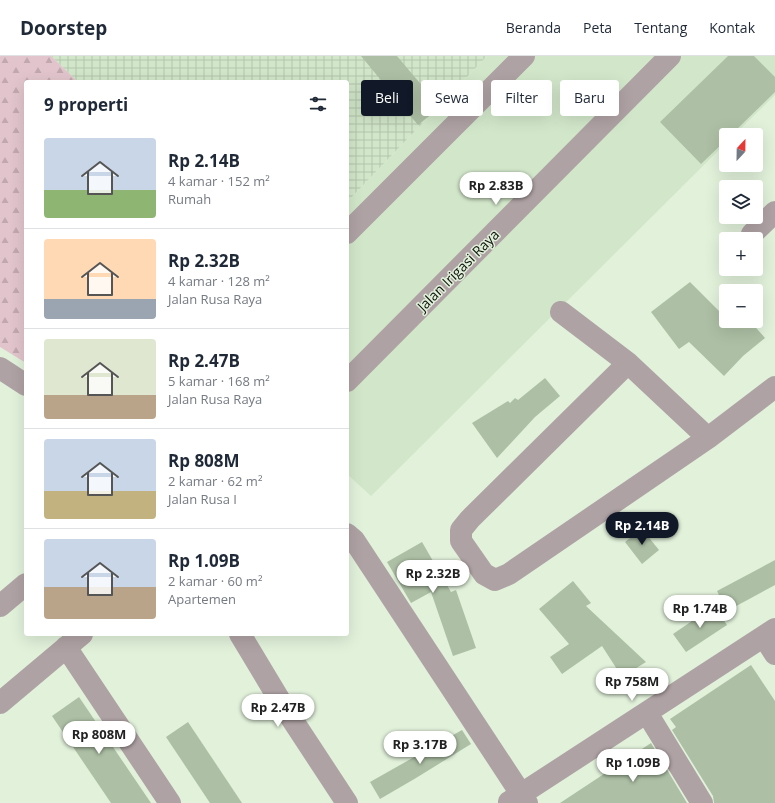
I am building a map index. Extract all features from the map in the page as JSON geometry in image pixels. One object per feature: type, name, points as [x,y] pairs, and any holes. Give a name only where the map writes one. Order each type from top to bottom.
[{"type":"street","points":[[349,231],[524,56]]},
{"type":"street","name":"Jalan Irigasi Raya","points":[[349,379],[670,56]]},
{"type":"street","points":[[754,232],[775,212]]},
{"type":"street","points":[[561,312],[628,363],[708,438]]},
{"type":"street","points":[[628,363],[470,519],[461,530],[461,541],[484,574],[495,580],[509,574],[708,438],[775,387]]},
{"type":"street","points":[[0,368],[24,383]]},
{"type":"street","points":[[349,536],[354,540],[519,800],[647,712],[771,640]]},
{"type":"street","points":[[0,606],[24,586]]},
{"type":"street","points":[[241,636],[282,704],[347,803]]},
{"type":"street","points":[[0,703],[74,641],[170,803]]},
{"type":"street","points":[[647,712],[702,803]]},
{"type":"shaded area","points":[[51,56],[487,56],[464,80],[421,80],[421,116],[429,116],[349,200],[349,80],[76,80]]},
{"type":"shaded area","points":[[487,56],[775,56],[775,95],[741,128],[719,128],[719,150],[371,496],[349,476],[349,200],[429,116],[483,116],[483,80],[464,80]]},
{"type":"green space","points":[[0,56],[51,56],[76,80],[24,80],[24,362],[0,347]]},
{"type":"building","points":[[361,56],[397,56],[421,84],[421,116],[429,116],[418,125],[411,116],[413,116],[413,80],[381,80]]},
{"type":"building","points":[[728,56],[754,56],[775,77],[775,92],[738,128],[719,128],[719,147],[701,164],[660,122]]},
{"type":"building","points":[[690,282],[719,311],[719,328],[756,328],[765,338],[743,356],[724,376],[689,342],[679,349],[651,312]]},
{"type":"building","points":[[545,378],[560,396],[535,417],[497,458],[472,423],[508,401],[510,403],[515,398],[518,400]]},
{"type":"building","points":[[642,529],[659,550],[642,564],[625,542]]},
{"type":"building","points":[[422,542],[451,592],[456,590],[476,648],[453,656],[431,592],[411,603],[387,562]]},
{"type":"building","points":[[775,560],[775,585],[727,611],[717,591]]},
{"type":"building","points":[[573,581],[591,603],[586,606],[646,662],[622,677],[602,646],[562,674],[550,657],[569,644],[539,609]]},
{"type":"building","points":[[714,606],[727,625],[686,652],[673,634]]},
{"type":"building","points":[[751,665],[775,701],[775,803],[714,803],[713,796],[672,730],[676,727],[670,719]]},
{"type":"building","points":[[79,697],[151,803],[111,803],[52,716]]},
{"type":"building","points":[[188,722],[242,803],[210,803],[166,737]]},
{"type":"building","points":[[462,730],[471,744],[380,799],[370,782]]},
{"type":"building","points":[[651,743],[687,803],[560,803],[607,772]]}]
